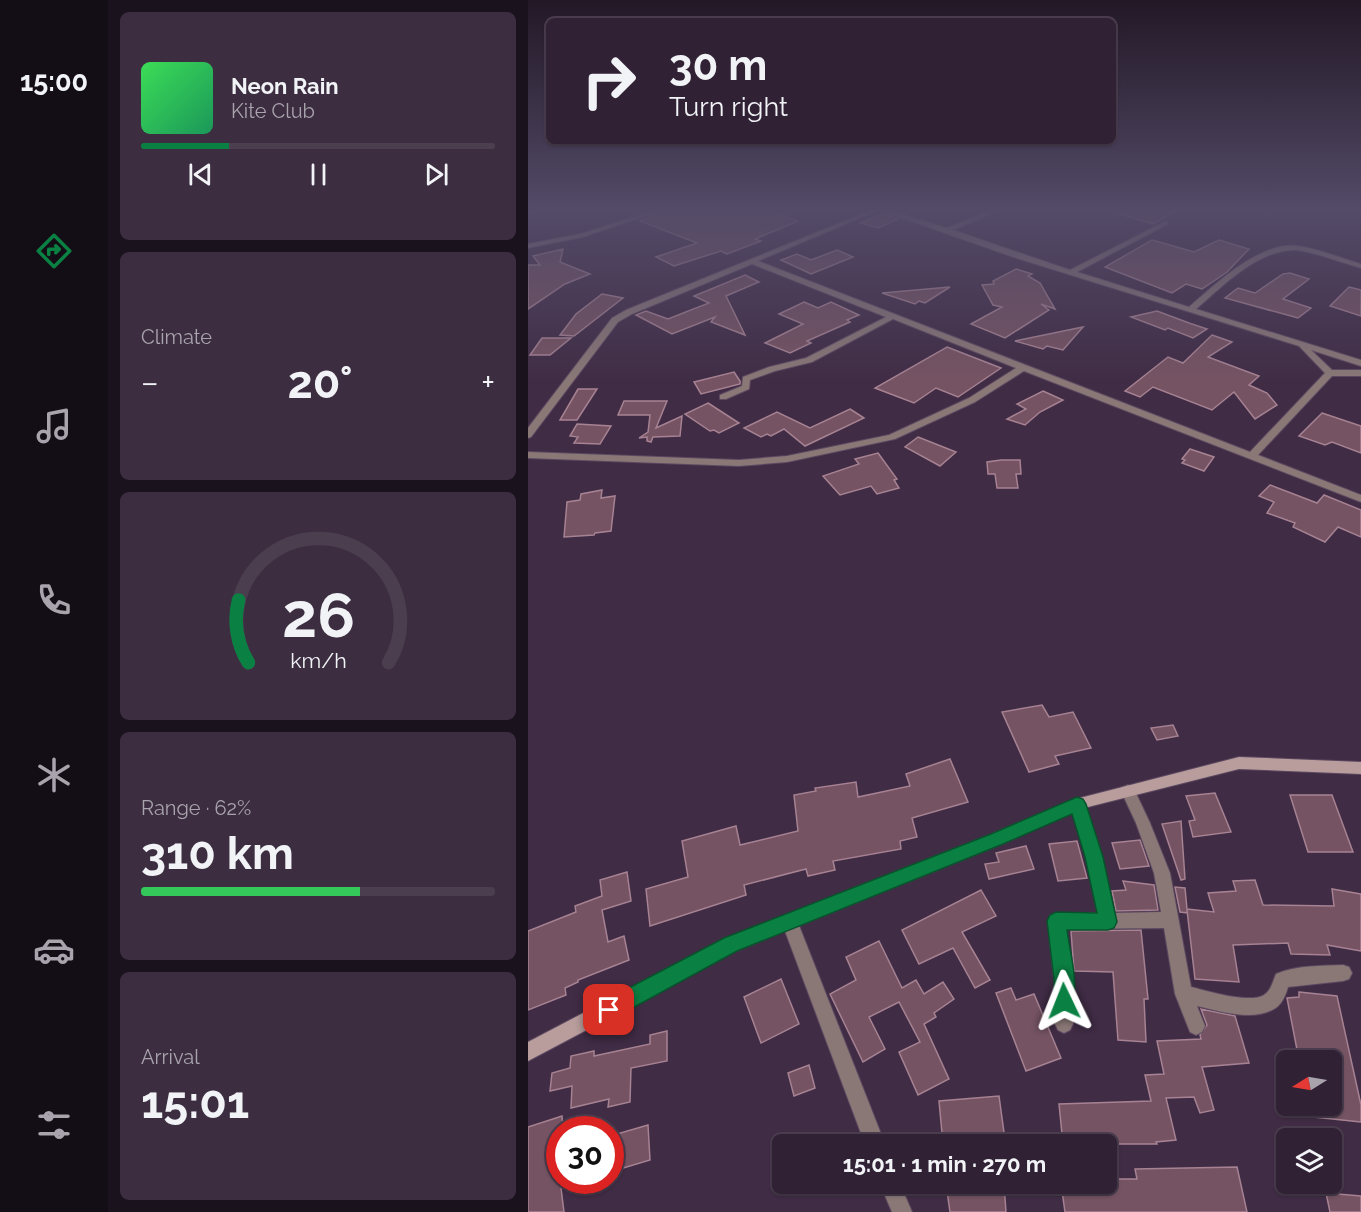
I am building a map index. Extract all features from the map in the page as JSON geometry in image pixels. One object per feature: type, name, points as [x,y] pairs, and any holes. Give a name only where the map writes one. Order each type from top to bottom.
[{"type":"street","points":[[528,435],[615,320],[629,312],[739,268]]},
{"type":"street","points":[[767,268],[1361,499]]},
{"type":"street","points":[[1057,268],[1361,363]]},
{"type":"street","points":[[1071,272],[1080,268]]},
{"type":"street","points":[[1190,310],[1245,268]]},
{"type":"street","points":[[723,397],[746,387],[746,379],[772,369],[809,360],[892,317]]},
{"type":"street","points":[[1300,344],[1330,373],[1361,373]]},
{"type":"street","points":[[528,455],[739,463],[787,459],[892,437],[972,400],[1022,368]]},
{"type":"street","points":[[1251,457],[1330,373]]},
{"type":"street","points":[[528,1053],[730,945],[997,839],[1077,804],[1239,763],[1361,768]]},
{"type":"street","points":[[1128,791],[1162,873],[1184,994],[1196,1026]]},
{"type":"street","points":[[1077,804],[1094,857],[1108,922]]},
{"type":"street","points":[[1064,1024],[1064,979],[1056,921],[1169,920]]},
{"type":"street","points":[[790,923],[871,1134]]},
{"type":"street","points":[[1184,994],[1249,1006],[1267,1003],[1276,996],[1282,980],[1296,976],[1343,972]]},
{"type":"street","points":[[894,1194],[902,1212]]},
{"type":"building","points":[[528,268],[574,268],[590,274],[565,284],[528,309]]},
{"type":"building","points":[[797,268],[827,268],[811,274]]},
{"type":"building","points":[[1106,268],[1231,268],[1202,289],[1186,284],[1172,293]]},
{"type":"building","points":[[1016,269],[1032,274],[1028,276],[1040,283],[1055,309],[1041,304],[1049,310],[1005,338],[971,324],[1002,307],[993,305],[982,285],[994,284],[993,281]]},
{"type":"building","points":[[1290,273],[1309,279],[1283,299],[1311,308],[1298,318],[1225,298],[1238,288],[1255,293],[1283,274]]},
{"type":"building","points":[[745,275],[759,282],[726,296],[745,335],[711,322],[715,317],[672,334],[636,315],[646,311],[668,319],[709,303],[694,296]]},
{"type":"building","points":[[950,287],[925,303],[919,301],[915,304],[882,293]]},
{"type":"building","points":[[1349,287],[1361,290],[1361,316],[1330,306]]},
{"type":"building","points":[[602,294],[623,298],[574,336],[560,335],[576,314]]},
{"type":"building","points":[[804,302],[818,308],[831,302],[859,315],[847,320],[850,322],[807,341],[811,343],[790,353],[765,343],[803,324],[779,314]]},
{"type":"building","points":[[1157,311],[1207,329],[1193,338],[1131,317]]},
{"type":"building","points":[[1083,327],[1063,350],[1047,346],[1043,349],[1015,341]]},
{"type":"building","points":[[1212,335],[1232,342],[1208,357],[1259,376],[1249,385],[1267,393],[1277,405],[1255,419],[1234,392],[1212,410],[1153,387],[1140,397],[1125,391],[1168,357],[1183,363]]},
{"type":"building","points":[[542,338],[571,338],[550,355],[530,355]]},
{"type":"building","points":[[947,347],[1001,368],[958,397],[936,388],[914,403],[875,388]]},
{"type":"building","points":[[734,372],[740,384],[701,394],[694,382]]},
{"type":"building","points":[[578,389],[597,389],[577,420],[560,420]]},
{"type":"building","points":[[1043,391],[1063,400],[1040,412],[1025,425],[1007,419],[1026,409],[1017,404]]},
{"type":"building","points":[[624,401],[667,401],[656,428],[682,416],[680,436],[653,437],[651,442],[647,441],[647,437],[639,438],[648,432],[650,415],[618,415]]},
{"type":"building","points":[[708,403],[739,423],[719,433],[714,430],[710,431],[685,414]]},
{"type":"building","points":[[850,409],[864,418],[805,446],[784,429],[771,436],[767,434],[761,437],[744,428],[777,412],[810,428]]},
{"type":"building","points":[[1322,413],[1361,426],[1361,453],[1332,442],[1325,445],[1299,436]]},
{"type":"building","points":[[577,424],[611,426],[600,444],[574,443],[578,437],[570,436]]},
{"type":"building","points":[[918,437],[956,452],[940,466],[905,447]]},
{"type":"building","points":[[1190,449],[1214,457],[1204,471],[1182,463],[1185,460],[1182,459]]},
{"type":"building","points":[[878,453],[897,479],[894,480],[899,488],[877,494],[871,486],[840,495],[823,476],[859,464],[855,459]]},
{"type":"building","points":[[1020,460],[1021,474],[1016,474],[1018,488],[997,488],[995,474],[988,474],[987,462]]},
{"type":"building","points":[[1270,485],[1317,503],[1324,495],[1361,510],[1361,537],[1338,527],[1325,542],[1293,527],[1295,523],[1267,513],[1274,502],[1259,496]]},
{"type":"building","points":[[602,490],[601,498],[615,496],[611,531],[594,535],[564,537],[567,502],[580,500],[581,494]]},
{"type":"building","points":[[1042,705],[1049,717],[1073,712],[1091,748],[1055,756],[1059,764],[1029,772],[1002,712]]},
{"type":"building","points":[[1173,725],[1178,736],[1157,740],[1151,728]]},
{"type":"building","points":[[950,759],[968,802],[912,818],[917,837],[900,841],[901,849],[833,861],[835,870],[808,876],[806,869],[744,885],[746,895],[650,926],[646,889],[688,877],[682,841],[736,826],[740,845],[798,831],[794,795],[816,791],[815,788],[856,782],[858,797],[910,786],[906,774]]},
{"type":"building","points":[[1215,793],[1231,832],[1193,837],[1189,821],[1195,820],[1186,796]]},
{"type":"building","points":[[1290,795],[1332,795],[1353,852],[1308,852]]},
{"type":"building","points":[[1181,821],[1185,879],[1181,880],[1162,824]]},
{"type":"building","points":[[1140,840],[1149,866],[1120,869],[1112,843]]},
{"type":"building","points":[[1077,841],[1087,878],[1058,881],[1049,844]]},
{"type":"building","points":[[1026,846],[1034,869],[989,879],[985,864],[999,862],[996,853]]},
{"type":"building","points":[[627,872],[631,901],[602,910],[608,942],[624,936],[629,960],[578,980],[565,988],[566,995],[528,1010],[528,931],[576,912],[575,906],[602,896],[600,880]]},
{"type":"building","points":[[1255,880],[1263,905],[1334,906],[1332,889],[1361,894],[1361,951],[1327,945],[1330,955],[1291,954],[1288,943],[1233,945],[1239,982],[1195,979],[1187,910],[1187,913],[1180,912],[1175,887],[1185,888],[1187,909],[1214,912],[1208,893],[1236,891],[1233,881]]},
{"type":"building","points":[[1123,881],[1154,885],[1158,910],[1116,911],[1112,891],[1126,890]]},
{"type":"building","points":[[981,890],[996,916],[962,932],[990,980],[975,988],[953,948],[919,964],[902,930]]},
{"type":"building","points":[[1141,930],[1148,999],[1144,999],[1146,1042],[1118,1040],[1113,972],[1074,971],[1071,931]]},
{"type":"building","points":[[879,941],[902,988],[916,980],[924,994],[943,982],[954,999],[934,1013],[936,1017],[924,1024],[949,1079],[918,1095],[899,1052],[920,1042],[899,1002],[869,1017],[885,1049],[863,1062],[830,994],[856,980],[846,957]]},
{"type":"building","points":[[781,979],[799,1024],[761,1043],[744,997]]},
{"type":"building","points":[[1011,988],[1016,1000],[1034,994],[1061,1058],[1026,1071],[996,993]]},
{"type":"building","points":[[1299,992],[1337,996],[1361,1105],[1361,1122],[1304,1116],[1342,1116],[1342,1050],[1297,1050],[1287,998],[1299,997]]},
{"type":"building","points":[[1201,1009],[1235,1016],[1249,1063],[1202,1067],[1214,1110],[1200,1113],[1194,1097],[1166,1098],[1176,1140],[1156,1142],[1157,1144],[1117,1144],[1117,1134],[1062,1134],[1059,1104],[1151,1101],[1145,1075],[1164,1074],[1157,1041],[1201,1039],[1200,1035],[1207,1025]]},
{"type":"building","points":[[667,1031],[667,1061],[631,1068],[630,1102],[608,1107],[609,1099],[571,1108],[572,1086],[550,1091],[552,1073],[570,1068],[571,1056],[594,1051],[594,1056],[650,1044],[650,1035]]},
{"type":"building","points":[[809,1065],[815,1088],[794,1096],[788,1073]]},
{"type":"building","points":[[999,1096],[1004,1134],[942,1134],[939,1101]]},
{"type":"building","points":[[546,1121],[546,1194],[562,1194],[564,1212],[528,1212],[528,1127]]},
{"type":"building","points":[[648,1125],[650,1160],[624,1168],[624,1132]]},
{"type":"building","points":[[1237,1167],[1247,1212],[1065,1212],[1062,1194],[1117,1194],[1117,1179],[1137,1179],[1135,1169]]},
{"type":"building","points":[[947,1194],[1005,1194],[1006,1212],[950,1212]]},
{"type":"building","points":[[1326,1194],[1361,1196],[1361,1212],[1330,1212]]},
{"type":"route","points":[[609,1010],[730,945],[997,839],[1077,804],[1094,857],[1108,922],[1056,921],[1064,979],[1064,1001]]}]
